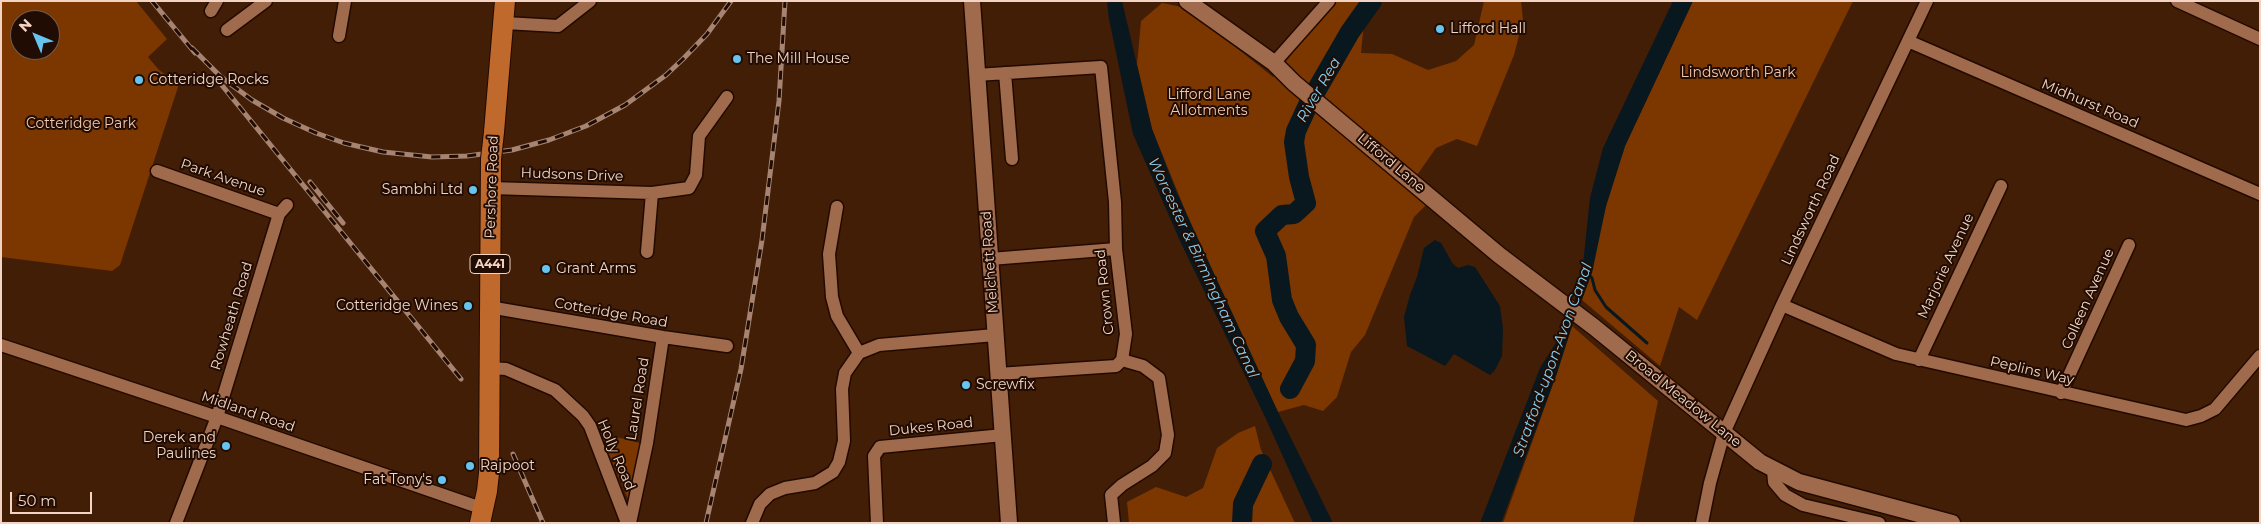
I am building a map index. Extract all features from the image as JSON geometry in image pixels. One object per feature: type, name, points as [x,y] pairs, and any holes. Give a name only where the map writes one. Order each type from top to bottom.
[{"type":"main road","name":"Pershore Road","points":[[482,516],[489,473],[489,308],[492,159],[505,1]]},
{"type":"street","points":[[227,30],[266,1]]},
{"type":"street","points":[[339,36],[345,1]]},
{"type":"street","points":[[504,23],[558,26],[590,1]]},
{"type":"street","name":"Melchett Road","points":[[972,1],[1009,523]]},
{"type":"street","points":[[1274,63],[1329,1]]},
{"type":"street","name":"Lindsworth Road","points":[[1702,523],[1710,482],[1724,433],[1782,306],[1927,1]]},
{"type":"street","points":[[2177,1],[2260,39]]},
{"type":"street","name":"Lifford Lane","points":[[1195,3],[1274,63],[1294,83],[1440,203],[1499,255],[1594,327]]},
{"type":"street","name":"Midhurst Road","points":[[1908,41],[2260,194]]},
{"type":"street","name":"Crown Road","points":[[1005,73],[1101,67],[1115,202],[1116,249],[1126,334],[1122,360]]},
{"type":"street","points":[[976,75],[1005,73],[1012,159]]},
{"type":"street","name":"Hudsons Drive","points":[[491,188],[652,193],[683,190],[692,184],[696,174],[699,136],[726,98]]},
{"type":"street","name":"Park Avenue","points":[[157,171],[283,209]]},
{"type":"street","name":"Marjorie Avenue","points":[[1919,360],[2001,186]]},
{"type":"street","points":[[647,252],[652,193]]},
{"type":"street","points":[[838,207],[829,254],[832,296],[837,316],[859,353]]},
{"type":"street","name":"Rowheath Road","points":[[176,523],[217,416],[283,209]]},
{"type":"street","name":"Colleen Avenue","points":[[2061,393],[2129,245]]},
{"type":"street","points":[[990,259],[1116,249]]},
{"type":"street","name":"Peplins Way","points":[[1782,306],[1870,344],[1919,360],[2186,420],[2201,416],[2215,408],[2260,356]]},
{"type":"street","name":"Cotteridge Road","points":[[489,308],[727,346]]},
{"type":"street","name":"Broad Meadow Lane","points":[[1594,327],[1724,433],[1773,470],[1799,482],[1952,523]]},
{"type":"street","points":[[752,523],[760,504],[770,494],[785,488],[815,483],[833,472],[839,462],[844,441],[842,389],[845,373],[859,353],[879,344],[995,334]]},
{"type":"street","name":"Laurel Road","points":[[629,523],[647,442],[663,337]]},
{"type":"street","name":"Midland Road","points":[[1,345],[217,416],[482,516]]},
{"type":"street","points":[[998,374],[1116,366],[1122,360],[1143,366],[1159,378],[1168,435],[1165,453],[1152,466],[1122,485],[1111,495],[1114,523]]},
{"type":"street","name":"Holly Road","points":[[489,368],[506,369],[555,390],[583,416],[590,426],[629,523]]},
{"type":"street","name":"Dukes Road","points":[[877,523],[874,456],[880,448],[1003,435]]},
{"type":"street","name":"Broad Meadow Lane","points":[[1773,470],[1774,482],[1785,495],[1803,505],[1879,523]]},
{"type":"green space","name":"Cotteridge Park","points":[[1,1],[136,1],[167,39],[148,57],[159,70],[179,84],[120,265],[112,271],[1,257]]},
{"type":"green space","name":"Lifford Lane Allotments","points":[[1335,1],[1366,1],[1361,53],[1392,54],[1428,70],[1456,61],[1474,45],[1484,1],[1521,1],[1523,20],[1514,55],[1477,146],[1457,139],[1436,148],[1408,188],[1427,204],[1414,217],[1365,335],[1351,352],[1337,397],[1323,411],[1304,405],[1278,412],[1196,237],[1152,129],[1137,64],[1141,21],[1162,3],[1187,8],[1273,77]]},
{"type":"green space","name":"Lindsworth Park","points":[[1693,1],[1853,1],[1697,320],[1679,307],[1660,366],[1582,300],[1606,206],[1625,146]]},
{"type":"green space","points":[[1572,326],[1658,401],[1633,523],[1503,523],[1557,373]]},
{"type":"green space","points":[[1255,426],[1261,450],[1295,523],[1129,523],[1127,502],[1156,487],[1186,497],[1203,488],[1217,448],[1238,433]]},
{"type":"green space","points":[[600,433],[644,444],[630,504]]},
{"type":"water","name":"Worcester & Birmingham Canal","points":[[1107,1],[1122,1],[1152,129],[1176,191],[1278,412],[1333,523],[1313,523],[1266,419],[1181,243],[1133,134]]},
{"type":"water","name":"Stratford-upon-Avon Canal","points":[[1673,1],[1693,1],[1625,146],[1606,206],[1592,273],[1557,373],[1501,523],[1480,523],[1540,368],[1562,333],[1581,283],[1590,198],[1603,148]]},
{"type":"water","points":[[1435,240],[1441,243],[1453,264],[1458,268],[1468,265],[1475,267],[1500,306],[1503,329],[1502,356],[1495,370],[1490,375],[1454,354],[1445,366],[1407,346],[1404,317],[1424,248]]},
{"type":"waterway","name":"River Rea","points":[[1290,389],[1305,361],[1306,345],[1289,317],[1282,300],[1276,256],[1265,231],[1282,215],[1294,214],[1306,203],[1299,177],[1294,142],[1296,131],[1309,103],[1350,32],[1372,1]]},
{"type":"waterway","name":"Stratford-upon-Avon Canal","points":[[1588,274],[1592,278],[1595,290],[1606,307],[1647,343]]},
{"type":"waterway","name":"River Rea","points":[[1242,523],[1243,504],[1262,464]]},
{"type":"railway","points":[[152,1],[195,53]]},
{"type":"railway","points":[[192,48],[221,77],[252,100],[283,118],[316,133],[344,143],[383,152],[432,157],[467,156],[512,150],[549,140],[586,126],[625,105],[666,75],[683,59],[707,34],[731,1]]},
{"type":"railway","points":[[706,523],[741,369],[762,240],[779,101],[785,1]]},
{"type":"railway","points":[[216,78],[461,379]]},
{"type":"railway","points":[[310,182],[343,223]]},
{"type":"railway","points":[[513,454],[543,523]]},
{"type":"place","name":"Lifford Hall","points":[[1440,29]]},
{"type":"place","name":"The Mill House","points":[[737,59]]},
{"type":"place","name":"Cotteridge Rocks","points":[[139,80]]},
{"type":"place","name":"Sambhi Ltd","points":[[473,190]]},
{"type":"place","name":"Grant Arms","points":[[546,269]]},
{"type":"place","name":"Cotteridge Wines","points":[[468,306]]},
{"type":"place","name":"Screwfix","points":[[966,385]]},
{"type":"place","name":"Derek and Paulines","points":[[226,446]]},
{"type":"place","name":"Rajpoot","points":[[470,466]]},
{"type":"place","name":"Fat Tony's","points":[[442,480]]}]
